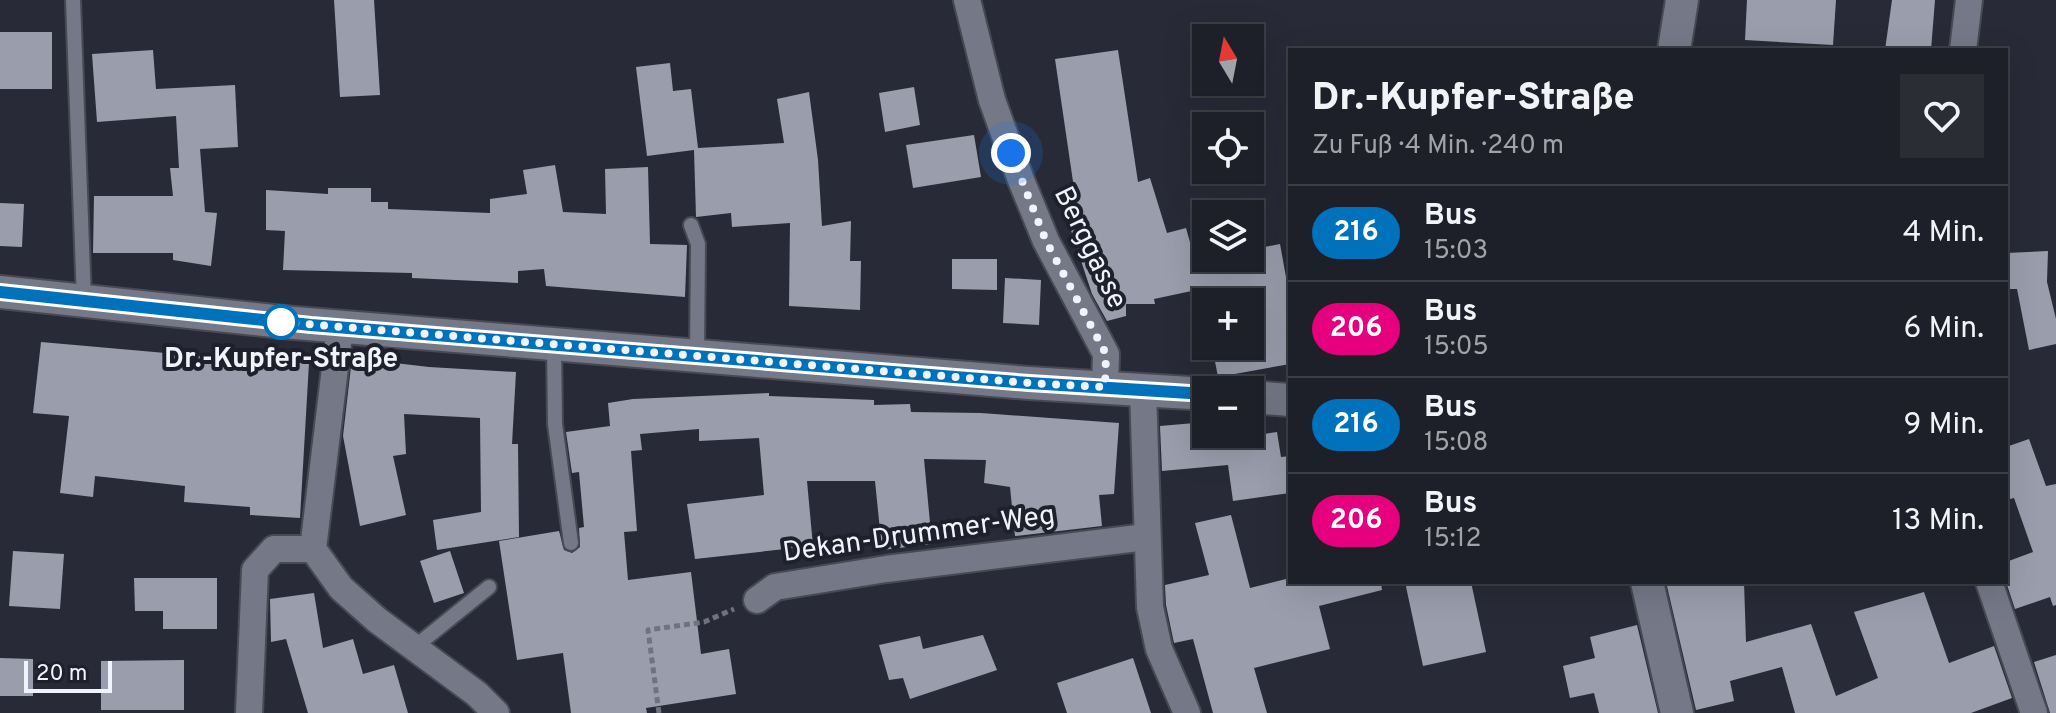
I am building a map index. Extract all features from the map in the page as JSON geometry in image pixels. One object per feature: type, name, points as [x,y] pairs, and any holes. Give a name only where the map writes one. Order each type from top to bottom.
[{"type":"street","name":"Berggasse","points":[[967,0],[992,100],[1021,180],[1046,241],[1106,354],[1105,387]]},
{"type":"street","points":[[1674,48],[1682,0]]},
{"type":"street","points":[[1963,48],[1969,0]]},
{"type":"street","points":[[0,292],[340,327],[1029,383],[1192,393]]},
{"type":"street","points":[[340,327],[313,549],[341,588],[377,620],[477,694],[496,713]]},
{"type":"street","points":[[1143,390],[1150,607],[1159,649],[1187,713]]},
{"type":"street","points":[[1264,398],[1288,400]]},
{"type":"street","name":"Dekan-Drummer-Weg","points":[[757,600],[775,587],[886,569],[1146,537]]},
{"type":"street","points":[[249,713],[255,570],[274,549],[313,549]]},
{"type":"street","points":[[1647,584],[1677,713]]},
{"type":"street","points":[[1990,584],[2034,713]]},
{"type":"lane","points":[[73,0],[84,302]]},
{"type":"lane","points":[[691,225],[698,244],[697,355]]},
{"type":"lane","points":[[554,343],[555,424],[571,543]]},
{"type":"lane","points":[[416,646],[489,587]]},
{"type":"path","name":"Dekan-Drummer-Weg","points":[[659,713],[648,630],[704,622],[757,600]]},
{"type":"building","points":[[334,0],[374,0],[380,95],[340,97]]},
{"type":"building","points":[[1747,0],[1836,0],[1833,45],[1745,40]]},
{"type":"building","points":[[1892,0],[1935,0],[1931,48],[1885,48]]},
{"type":"building","points":[[0,32],[52,32],[52,89],[0,89]]},
{"type":"building","points":[[153,50],[156,89],[235,85],[238,147],[200,149],[205,212],[217,213],[211,266],[173,260],[173,253],[93,253],[94,196],[173,196],[170,168],[179,168],[176,116],[97,122],[92,54]]},
{"type":"building","points":[[1118,50],[1138,182],[1150,178],[1167,233],[1186,228],[1192,249],[1192,272],[1264,272],[1264,247],[1280,244],[1288,288],[1288,364],[1218,376],[1215,360],[1264,360],[1264,288],[1192,288],[1192,291],[1154,299],[1155,304],[1126,304],[1126,316],[1107,321],[1092,294],[1063,206],[1076,202],[1055,59]]},
{"type":"building","points":[[670,63],[673,91],[691,89],[698,148],[784,143],[777,99],[809,92],[822,226],[851,221],[850,261],[861,261],[860,310],[789,306],[790,223],[732,227],[731,213],[696,217],[694,150],[647,156],[636,67]]},
{"type":"building","points":[[914,87],[920,125],[885,132],[879,93]]},
{"type":"building","points":[[974,135],[981,177],[913,188],[906,145]]},
{"type":"building","points":[[555,165],[563,212],[606,214],[605,169],[648,167],[650,244],[687,245],[685,297],[546,286],[544,269],[518,271],[518,283],[412,278],[412,273],[283,270],[285,231],[266,230],[266,190],[328,194],[328,188],[371,188],[371,202],[388,202],[388,209],[490,213],[490,199],[527,194],[523,170]]},
{"type":"building","points":[[0,203],[24,204],[22,247],[0,246]]},
{"type":"building","points":[[2048,251],[2047,282],[2056,319],[2056,344],[2029,350],[2017,289],[2008,289],[2008,253]]},
{"type":"building","points":[[952,259],[997,259],[997,290],[952,289]]},
{"type":"building","points":[[1005,278],[1041,280],[1039,325],[1003,323]]},
{"type":"building","points":[[41,342],[309,363],[300,518],[250,515],[250,507],[184,502],[185,486],[95,476],[93,497],[60,493],[69,416],[33,413]]},
{"type":"building","points":[[352,358],[429,367],[516,372],[512,444],[518,444],[519,537],[437,550],[433,520],[481,512],[480,418],[404,414],[406,454],[393,456],[406,515],[360,526],[343,436]]},
{"type":"building","points":[[769,393],[769,396],[874,400],[874,405],[910,404],[911,412],[981,413],[1119,423],[1114,494],[1099,495],[1102,526],[1015,536],[1010,487],[984,483],[986,460],[924,459],[932,544],[882,550],[875,481],[807,481],[813,546],[695,559],[687,504],[764,495],[759,438],[699,441],[699,429],[640,434],[642,450],[631,451],[637,531],[624,532],[628,580],[691,572],[701,654],[729,649],[736,694],[646,708],[647,713],[571,713],[563,653],[517,660],[499,541],[559,531],[564,550],[572,553],[580,547],[579,528],[584,527],[579,472],[572,473],[566,432],[610,426],[608,403],[633,399]]},
{"type":"building","points":[[1192,423],[1192,448],[1264,448],[1264,434],[1277,432],[1281,457],[1288,456],[1288,493],[1233,501],[1228,465],[1162,471],[1160,426]]},
{"type":"building","points":[[2029,439],[2046,486],[2056,484],[2056,605],[2053,606],[2050,597],[2015,609],[2007,584],[2008,561],[2033,552],[2014,498],[2008,500],[2008,446]]},
{"type":"building","points":[[1231,515],[1250,588],[1288,578],[1288,584],[1381,584],[1382,590],[1319,606],[1330,649],[1254,668],[1267,713],[1213,713],[1193,639],[1174,643],[1165,585],[1209,575],[1195,523]]},
{"type":"building","points":[[13,551],[64,554],[60,609],[9,606]]},
{"type":"building","points":[[450,551],[464,593],[434,603],[420,561]]},
{"type":"building","points":[[134,578],[217,578],[217,629],[163,629],[163,611],[135,611]]},
{"type":"building","points":[[1405,584],[1471,584],[1486,652],[1423,666]]},
{"type":"building","points":[[1666,584],[1744,584],[1746,642],[1811,624],[1836,696],[1878,678],[1854,612],[1924,592],[1949,663],[1994,646],[2012,698],[1971,713],[1795,713],[1782,667],[1730,681],[1734,701],[1696,710]]},
{"type":"building","points":[[314,593],[323,648],[353,639],[363,674],[394,665],[408,713],[308,713],[286,639],[271,642],[270,599]]},
{"type":"building","points":[[1637,625],[1658,713],[1599,713],[1594,693],[1570,698],[1563,666],[1595,658],[1590,637]]},
{"type":"building","points":[[983,635],[997,670],[910,699],[903,678],[889,680],[879,645],[920,636],[923,649]]},
{"type":"building","points":[[2056,655],[2056,713],[2050,713],[2034,662]]},
{"type":"building","points":[[0,658],[33,659],[33,696],[0,696]]},
{"type":"building","points":[[1133,658],[1151,713],[1067,713],[1057,683]]},
{"type":"building","points":[[184,660],[184,710],[101,710],[101,661]]},
{"type":"bus line","name":"216","points":[[0,292],[311,325],[1029,383],[1192,393]]},
{"type":"place","name":"Dr.-Kupfer-Straße","points":[[281,322]]},
{"type":"route","points":[[281,322],[1105,387],[1106,354],[1046,241],[1011,153]]}]
